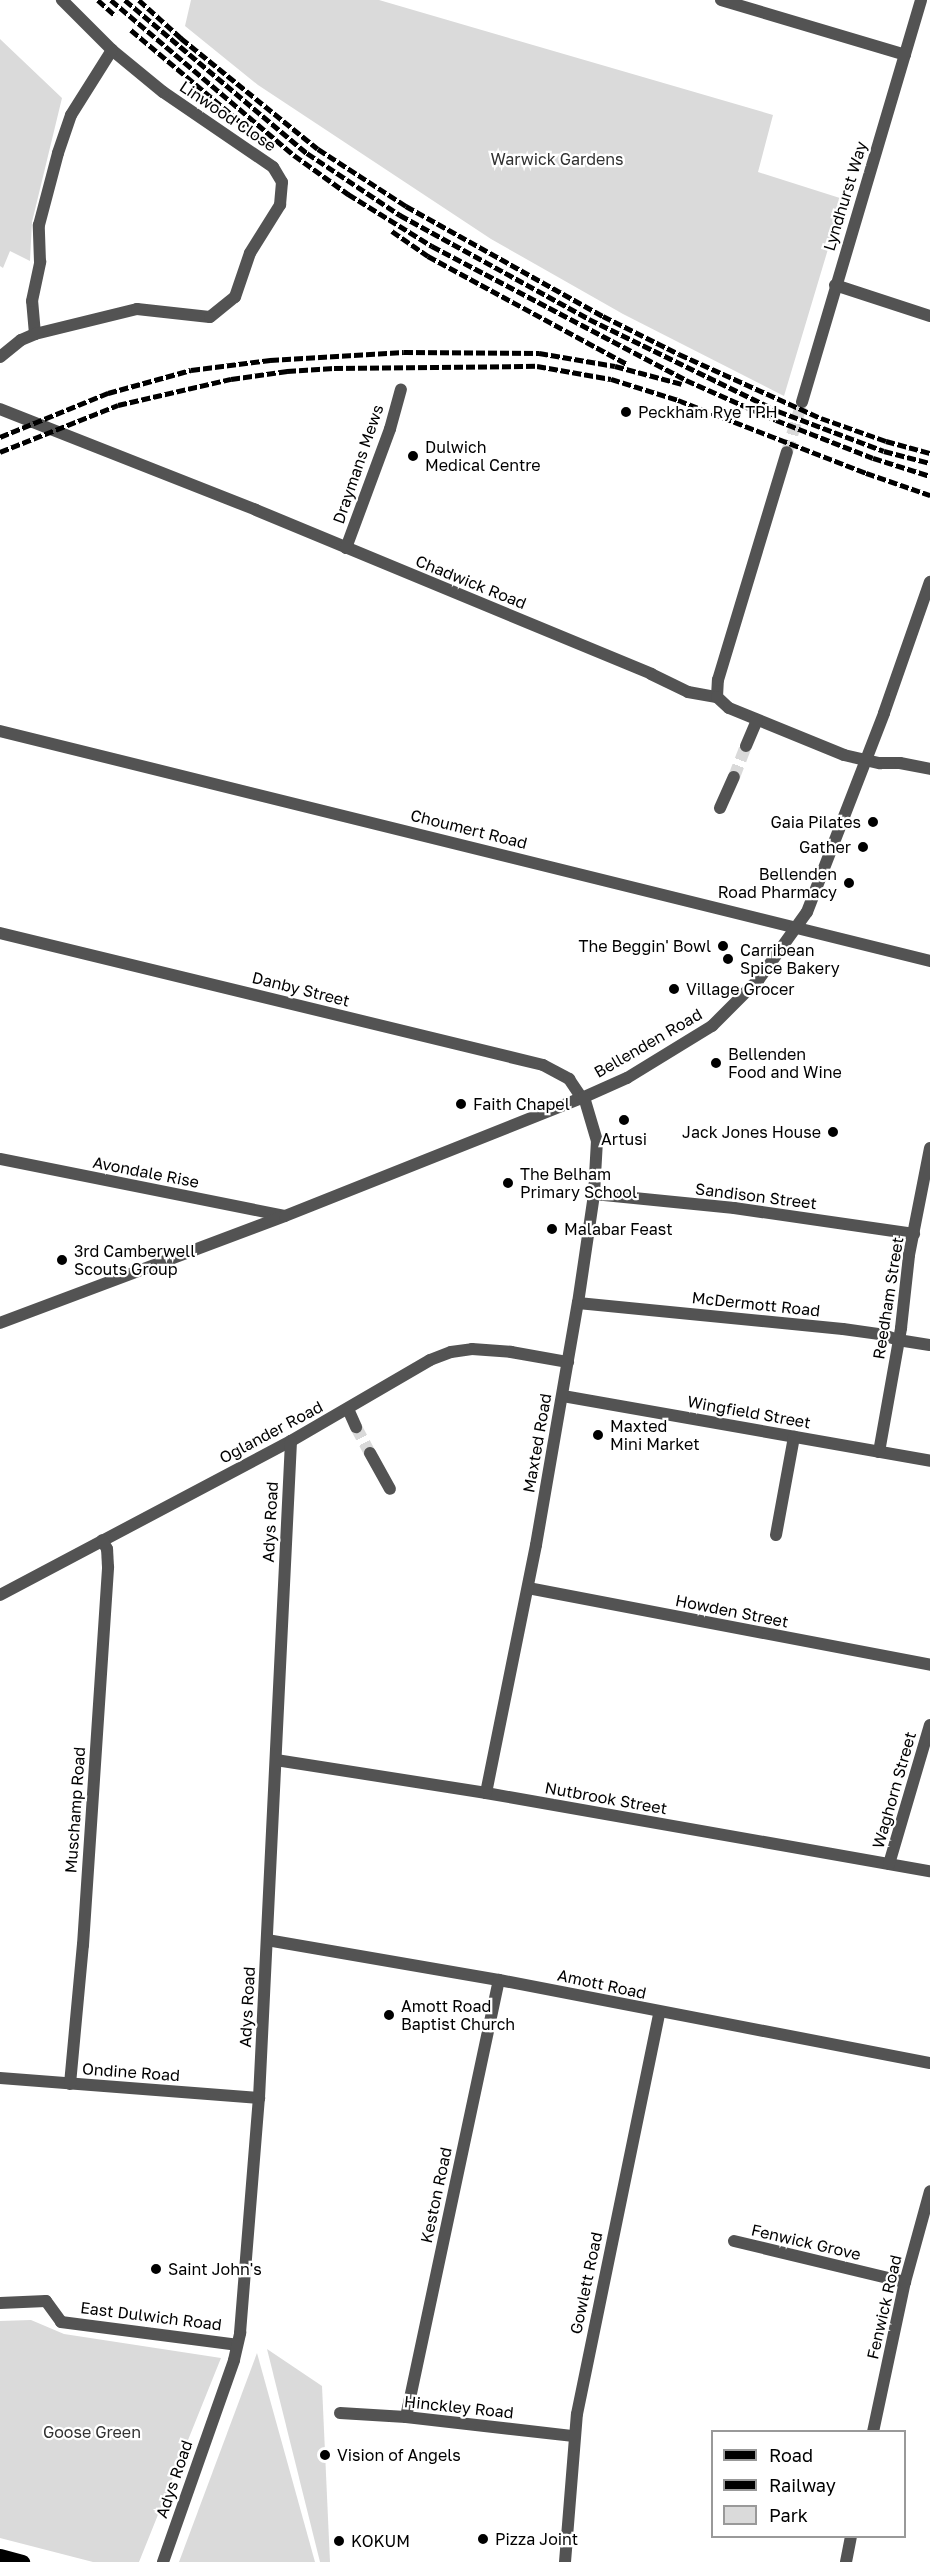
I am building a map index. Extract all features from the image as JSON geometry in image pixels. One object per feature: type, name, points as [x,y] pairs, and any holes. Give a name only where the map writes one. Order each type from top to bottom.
[{"type":"main road","points":[[0,2556],[22,2562]]},
{"type":"street","name":"Linwood Close","points":[[0,357],[21,340],[35,334],[136,309],[210,317],[236,297],[250,253],[280,206],[282,182],[273,167],[163,92],[112,50],[62,0]]},
{"type":"street","points":[[721,0],[905,55]]},
{"type":"street","name":"Lyndhurst Way","points":[[802,402],[921,0]]},
{"type":"street","points":[[35,334],[32,301],[40,262],[39,225],[58,153],[71,115],[112,50]]},
{"type":"street","points":[[835,285],[930,316]]},
{"type":"street","name":"Draymans Mews","points":[[346,548],[390,429],[401,390]]},
{"type":"street","name":"Chadwick Road","points":[[0,409],[346,548],[651,674],[688,692],[717,697],[723,705],[757,720],[864,760],[880,764],[900,763],[930,769]]},
{"type":"street","points":[[717,697],[718,680],[787,452]]},
{"type":"street","name":"Bellenden Road","points":[[0,1323],[285,1216],[583,1098],[627,1078],[712,1026],[759,979],[798,928],[807,912],[884,713],[930,582]]},
{"type":"street","points":[[746,746],[757,720]]},
{"type":"street","name":"Choumert Road","points":[[0,731],[930,961]]},
{"type":"street","points":[[720,808],[734,777]]},
{"type":"street","name":"Danby Street","points":[[0,933],[543,1065],[569,1079],[583,1098]]},
{"type":"street","name":"Maxted Road","points":[[486,1793],[528,1588],[578,1303],[594,1194],[597,1141],[583,1098]]},
{"type":"street","name":"Reedham Street","points":[[879,1452],[930,1148]]},
{"type":"street","name":"Avondale Rise","points":[[0,1160],[285,1216]]},
{"type":"street","name":"Sandison Street","points":[[594,1194],[734,1208],[914,1234]]},
{"type":"street","name":"McDermott Road","points":[[578,1303],[843,1329],[930,1345]]},
{"type":"street","name":"Oglander Road","points":[[0,1595],[291,1441],[430,1360],[451,1352],[472,1349],[510,1352],[568,1362]]},
{"type":"street","name":"Wingfield Street","points":[[562,1396],[930,1461]]},
{"type":"street","points":[[348,1409],[356,1426]]},
{"type":"street","points":[[776,1535],[794,1437]]},
{"type":"street","name":"Adys Road","points":[[163,2562],[237,2345],[259,2098],[291,1441]]},
{"type":"street","points":[[370,1453],[390,1489]]},
{"type":"street","name":"Muschamp Road","points":[[70,2084],[83,1945],[108,1567],[107,1549],[102,1540]]},
{"type":"street","name":"Howden Street","points":[[528,1588],[930,1665]]},
{"type":"street","name":"Waghorn Street","points":[[890,1864],[930,1725]]},
{"type":"street","name":"Nutbrook Street","points":[[276,1760],[486,1793],[930,1871]]},
{"type":"street","name":"Amott Road","points":[[267,1940],[499,1980],[659,2013],[930,2063]]},
{"type":"street","name":"Keston Road","points":[[405,2417],[499,1980]]},
{"type":"street","name":"Gowlett Road","points":[[565,2562],[573,2436],[659,2013]]},
{"type":"street","name":"Ondine Road","points":[[0,2078],[259,2098]]},
{"type":"street","name":"Fenwick Road","points":[[873,2430],[905,2282],[930,2191]]},
{"type":"street","name":"Fenwick Grove","points":[[734,2241],[905,2282]]},
{"type":"street","name":"East Dulwich Road","points":[[0,2303],[46,2301],[61,2322],[237,2345]]},
{"type":"street","name":"Hinckley Road","points":[[340,2414],[405,2417],[573,2436]]},
{"type":"street","points":[[846,2562],[851,2538]]},
{"type":"green space","name":"Warwick Gardens","points":[[191,0],[379,0],[773,115],[758,172],[843,199],[784,396],[623,314],[491,239],[258,85],[185,26]]},
{"type":"green space","points":[[0,39],[62,98],[32,222],[30,261],[10,251],[3,268],[0,266]]},
{"type":"green space","name":"Goose Green","points":[[31,2320],[64,2334],[221,2358],[139,2562],[93,2562],[0,2538],[0,2321]]},
{"type":"green space","points":[[267,2349],[322,2386],[330,2562],[320,2562]]},
{"type":"green space","points":[[257,2353],[315,2562],[179,2562]]},
{"type":"tunnel","points":[[787,452],[802,402]]},
{"type":"tunnel","points":[[734,777],[746,746]]},
{"type":"tunnel","points":[[356,1427],[370,1453]]},
{"type":"railway","points":[[98,0],[116,16]]},
{"type":"railway","points":[[111,0],[294,155],[348,194],[432,246],[686,380],[776,420],[873,458],[930,476]]},
{"type":"railway","points":[[125,0],[307,153],[400,215],[589,319],[778,411],[884,451],[930,463]]},
{"type":"railway","points":[[139,0],[181,38],[318,149],[406,206],[603,316],[679,354],[821,418],[886,441],[930,453]]},
{"type":"railway","points":[[131,30],[267,144]]},
{"type":"railway","points":[[392,231],[428,256],[627,364]]},
{"type":"railway","points":[[0,437],[108,393],[191,370],[270,360],[404,352],[539,353],[615,366],[682,384]]},
{"type":"railway","points":[[0,452],[118,405],[231,379],[287,371],[334,368],[537,366],[611,379],[678,400],[866,473],[930,495]]},
{"type":"place","name":"Peckham Rye TPH","points":[[626,412]]},
{"type":"place","name":"Dulwich Medical Centre","points":[[413,456]]},
{"type":"place","name":"Gaia Pilates","points":[[873,822]]},
{"type":"place","name":"Gather","points":[[863,847]]},
{"type":"place","name":"Bellenden Road Pharmacy","points":[[849,883]]},
{"type":"place","name":"The Beggin' Bowl","points":[[723,946]]},
{"type":"place","name":"Carribean Spice Bakery","points":[[728,959]]},
{"type":"place","name":"Village Grocer","points":[[674,989]]},
{"type":"place","name":"Bellenden Food and Wine","points":[[716,1063]]},
{"type":"place","name":"Faith Chapel","points":[[461,1104]]},
{"type":"place","name":"Artusi","points":[[624,1120]]},
{"type":"place","name":"Jack Jones House","points":[[833,1132]]},
{"type":"place","name":"The Belham Primary School","points":[[508,1183]]},
{"type":"place","name":"Malabar Feast","points":[[552,1229]]},
{"type":"place","name":"3rd Camberwell Scouts Group","points":[[62,1260]]},
{"type":"place","name":"Maxted Mini Market","points":[[598,1435]]},
{"type":"place","name":"Amott Road Baptist Church","points":[[389,2015]]},
{"type":"place","name":"Saint John's","points":[[156,2269]]},
{"type":"place","name":"Vision of Angels","points":[[325,2455]]},
{"type":"place","name":"Pizza Joint","points":[[483,2539]]},
{"type":"place","name":"KOKUM","points":[[339,2541]]}]
